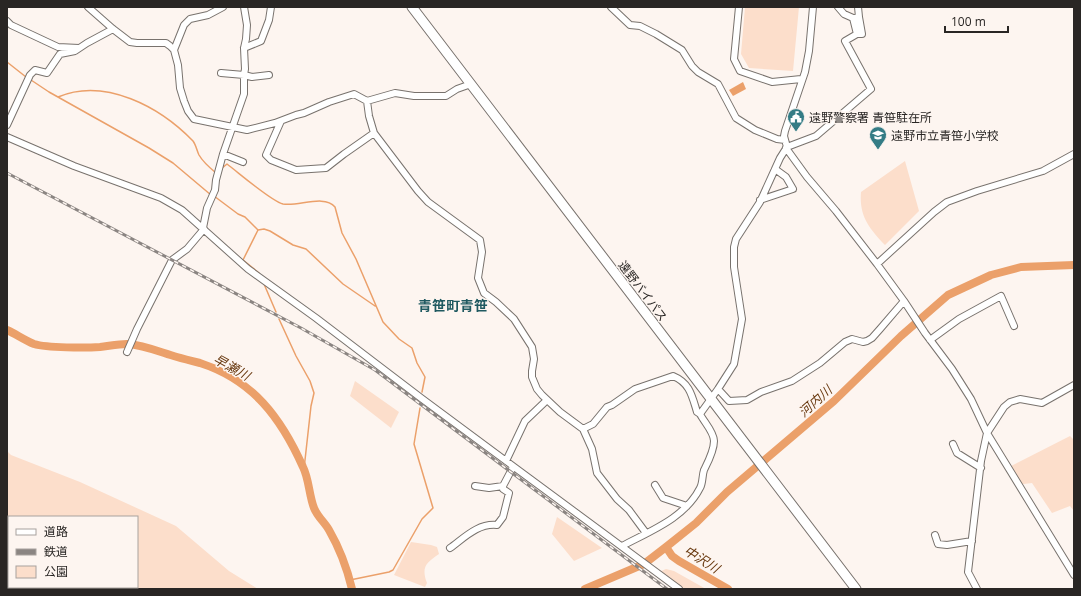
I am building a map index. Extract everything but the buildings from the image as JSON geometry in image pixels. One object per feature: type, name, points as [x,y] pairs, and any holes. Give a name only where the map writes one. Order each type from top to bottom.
[{"type":"highway","name":"遠野バイパス","points":[[406,7],[468,85],[761,469],[856,589]]},
{"type":"highway","name":"遠野バイパス","points":[[412,7],[468,85]]},
{"type":"highway","name":"遠野バイパス","points":[[790,506],[850,589]]},
{"type":"street","points":[[88,7],[130,42],[137,44],[166,43],[174,50],[178,65],[180,88],[188,111],[194,119],[202,122],[232,126],[247,130],[281,121],[296,114],[304,113],[329,102],[354,94],[368,101],[395,93],[414,96],[446,96],[468,85]]},
{"type":"street","points":[[174,50],[184,25],[190,19],[208,14],[222,7]]},
{"type":"street","points":[[127,352],[172,260],[186,249],[203,228],[213,196],[223,154],[244,94],[244,48],[247,24],[244,7]]},
{"type":"street","points":[[244,48],[261,41],[269,20],[271,7]]},
{"type":"street","points":[[611,7],[630,25],[640,26],[682,50],[692,66],[698,72],[718,84],[736,118],[786,145],[807,177],[836,211],[877,264],[925,334],[952,369],[971,399],[987,433],[1074,575]]},
{"type":"street","points":[[739,7],[734,59],[740,71],[772,82],[802,79]]},
{"type":"street","points":[[700,414],[734,364],[742,319],[734,267],[734,247],[739,234],[760,200],[786,145],[785,131],[805,72],[809,51],[813,7]]},
{"type":"street","points":[[838,7],[844,14],[856,18]]},
{"type":"street","points":[[786,145],[816,136],[871,89],[845,41],[857,34],[856,18],[858,7]]},
{"type":"street","points":[[7,21],[11,25],[58,47],[79,48]]},
{"type":"street","points":[[7,125],[28,78],[36,70],[47,73],[60,54],[75,51],[113,29]]},
{"type":"street","points":[[221,73],[252,77],[269,75]]},
{"type":"street","points":[[368,101],[369,116],[374,133],[418,191],[428,202],[480,240],[482,252],[478,278],[484,293],[514,319],[532,347],[534,359],[532,377],[537,389],[560,412],[583,428],[592,449],[597,473],[616,499],[629,510],[646,533]]},
{"type":"street","points":[[281,121],[266,155],[271,160],[296,170],[326,168],[374,133]]},
{"type":"street","points":[[7,137],[74,166],[161,198],[182,210],[248,269],[679,589]]},
{"type":"street","points":[[223,154],[243,162]]},
{"type":"street","points":[[877,264],[934,212],[948,202],[977,191],[1043,171],[1074,154]]},
{"type":"street","points":[[760,200],[793,189],[786,177],[775,169]]},
{"type":"street","points":[[930,340],[959,319],[1001,296],[1014,326]]},
{"type":"street","points":[[718,389],[729,401],[747,400],[761,392],[792,381],[846,342],[852,339],[863,342],[872,338],[905,303]]},
{"type":"street","points":[[583,428],[593,424],[607,408],[635,389],[673,376],[681,380],[687,386],[697,412],[700,414],[712,434],[714,441],[701,488],[687,506],[669,522],[622,546]]},
{"type":"street","points":[[969,589],[976,587],[968,572],[981,468],[987,433],[1004,407],[1010,402],[1020,399],[1042,403],[1074,385]]},
{"type":"street","points":[[506,461],[525,421],[547,400]]},
{"type":"street","points":[[953,444],[957,453],[981,468]]},
{"type":"street","points":[[503,486],[514,467]]},
{"type":"street","points":[[655,485],[662,498],[687,506]]},
{"type":"street","points":[[475,486],[489,488],[503,486]]},
{"type":"street","points":[[450,548],[480,526],[491,524],[497,525],[503,517],[509,493],[503,489],[503,486]]},
{"type":"street","points":[[935,535],[938,544],[946,545],[972,541]]},
{"type":"green space","points":[[745,7],[799,7],[793,71],[749,68],[741,54]]},
{"type":"green space","points":[[905,161],[919,211],[885,245],[874,233],[863,215],[861,192]]},
{"type":"green space","points":[[355,381],[399,412],[391,428],[350,396]]},
{"type":"green space","points":[[1070,436],[1074,440],[1074,511],[1070,506],[1052,513],[1032,483],[1016,485],[1007,468]]},
{"type":"green space","points":[[7,451],[11,455],[80,482],[176,526],[229,571],[258,589],[7,589]]},
{"type":"green space","points":[[557,517],[602,548],[574,561],[552,534]]},
{"type":"green space","points":[[411,542],[437,547],[439,554],[428,563],[425,569],[425,578],[427,583],[425,587],[394,575]]},
{"type":"green space","points":[[666,569],[674,571],[706,589],[683,589],[659,572]]},
{"type":"shaded area","points":[[743,82],[746,89],[733,96],[729,90]]},
{"type":"waterway","points":[[7,62],[26,77]]},
{"type":"waterway","points":[[31,80],[49,92],[173,163],[211,195]]},
{"type":"waterway","points":[[58,97],[76,92],[94,91],[113,93],[148,107],[165,117],[193,141],[201,158],[216,173]]},
{"type":"waterway","points":[[221,169],[227,164],[263,192],[283,204],[324,201],[335,207],[342,233],[356,259],[383,322],[399,339],[412,348],[417,363],[425,377],[422,392]]},
{"type":"waterway","points":[[214,196],[238,214],[245,217],[258,230],[264,229],[270,231],[293,245],[306,249],[343,284],[375,306]]},
{"type":"waterway","points":[[258,230],[243,260],[259,273]]},
{"type":"waterway","name":"河内川","points":[[585,589],[644,564],[696,523],[727,492],[834,401],[901,336],[948,295],[991,275],[1021,267],[1074,265]]},
{"type":"waterway","points":[[264,284],[276,312]]},
{"type":"waterway","points":[[279,319],[296,356],[310,381],[314,393],[311,406],[304,469]]},
{"type":"waterway","name":"早瀬川","points":[[7,330],[34,344],[48,346],[100,347],[127,344],[146,347],[219,370],[250,390],[275,417],[294,449],[305,472],[314,508],[337,544],[352,589]]},
{"type":"waterway","points":[[350,580],[393,570],[422,519],[433,508],[414,444],[420,408]]},
{"type":"waterway","name":"中沢川","points":[[666,547],[672,556],[679,561],[728,589]]},
{"type":"railway","points":[[7,173],[301,328],[375,370],[667,589]]},
{"type":"place","name":"遠野警察署 青笹駐在所","points":[[796,132]]},
{"type":"place","name":"遠野市立青笹小学校","points":[[878,150]]},
{"type":"district","name":"青笹町青笹","points":[[453,305]]}]
